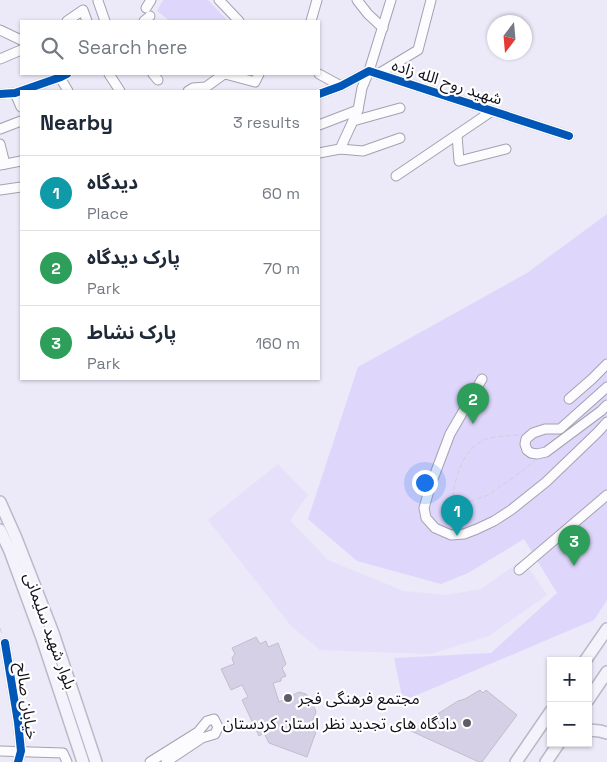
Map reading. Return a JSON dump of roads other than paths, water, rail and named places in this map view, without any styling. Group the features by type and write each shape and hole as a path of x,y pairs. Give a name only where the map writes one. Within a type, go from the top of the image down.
{"main road":[{"name":"بلوار شهید سلیمانی","path":"0,502 53,633 96,762"},
{"name":"بلوار شهید سلیمانی","path":"0,530 10,551 42,638 83,762"},
{"path":"588,657 607,629"},
{"path":"592,694 607,672"},
{"path":"66,712 74,715 78,708"},
{"path":"516,762 547,717"},
{"path":"72,730 77,724 84,726"},
{"path":"592,730 607,732"},
{"path":"546,762 557,747"}],"street":[{"path":"219,0 238,20"},
{"path":"311,20 317,0"},
{"path":"356,0 382,28"},
{"path":"374,72 382,28 391,0"},
{"path":"340,149 358,110 362,88 374,72 418,50 431,0"},
{"path":"98,1 105,20"},
{"path":"68,20 83,10 86,20"},
{"path":"0,30 20,40"},
{"path":"0,60 20,50"},
{"name":"شهید روح الله زاده","path":"320,94 374,72 569,136"},
{"path":"24,90 62,75 68,90"},
{"path":"110,75 119,90"},
{"path":"190,90 206,87 223,75"},
{"path":"228,75 255,82 258,75"},
{"path":"320,75 341,86"},
{"path":"0,94 20,91"},
{"path":"16,93 20,104"},
{"path":"353,121 400,108"},
{"path":"320,125 358,110"},
{"path":"396,176 492,111"},
{"path":"0,129 20,121"},
{"path":"457,135 459,161 506,149"},
{"path":"320,153 340,149 363,151 400,138"},
{"path":"0,144 2,164 20,161"},
{"path":"0,190 20,187"},
{"path":"569,399 607,364"},
{"path":"482,379 450,434 424,508 426,518 435,528 451,535 464,534 477,529 511,510 546,482 607,422"},
{"path":"607,387 560,429 533,433 526,439 527,450 537,454 546,452 607,405"},
{"path":"519,570 607,495"},
{"name":"خیابان صالح","path":"5,643 18,722 21,751 18,762"},
{"path":"150,762 198,732 207,721 214,719 218,727 215,734 202,738 166,762"},
{"path":"0,751 64,752 66,762"}],"place":[{"name":"پارک دیدگاه","path":"473,424"},
{"name":"دیدگاه","path":"457,536"},
{"name":"پارک نشاط","path":"574,566"},
{"name":"مجتمع فرهنگی فجر","path":"288,698"},
{"name":"دادگاه های تجدید نظر استان کردستان","path":"467,723"}]}
